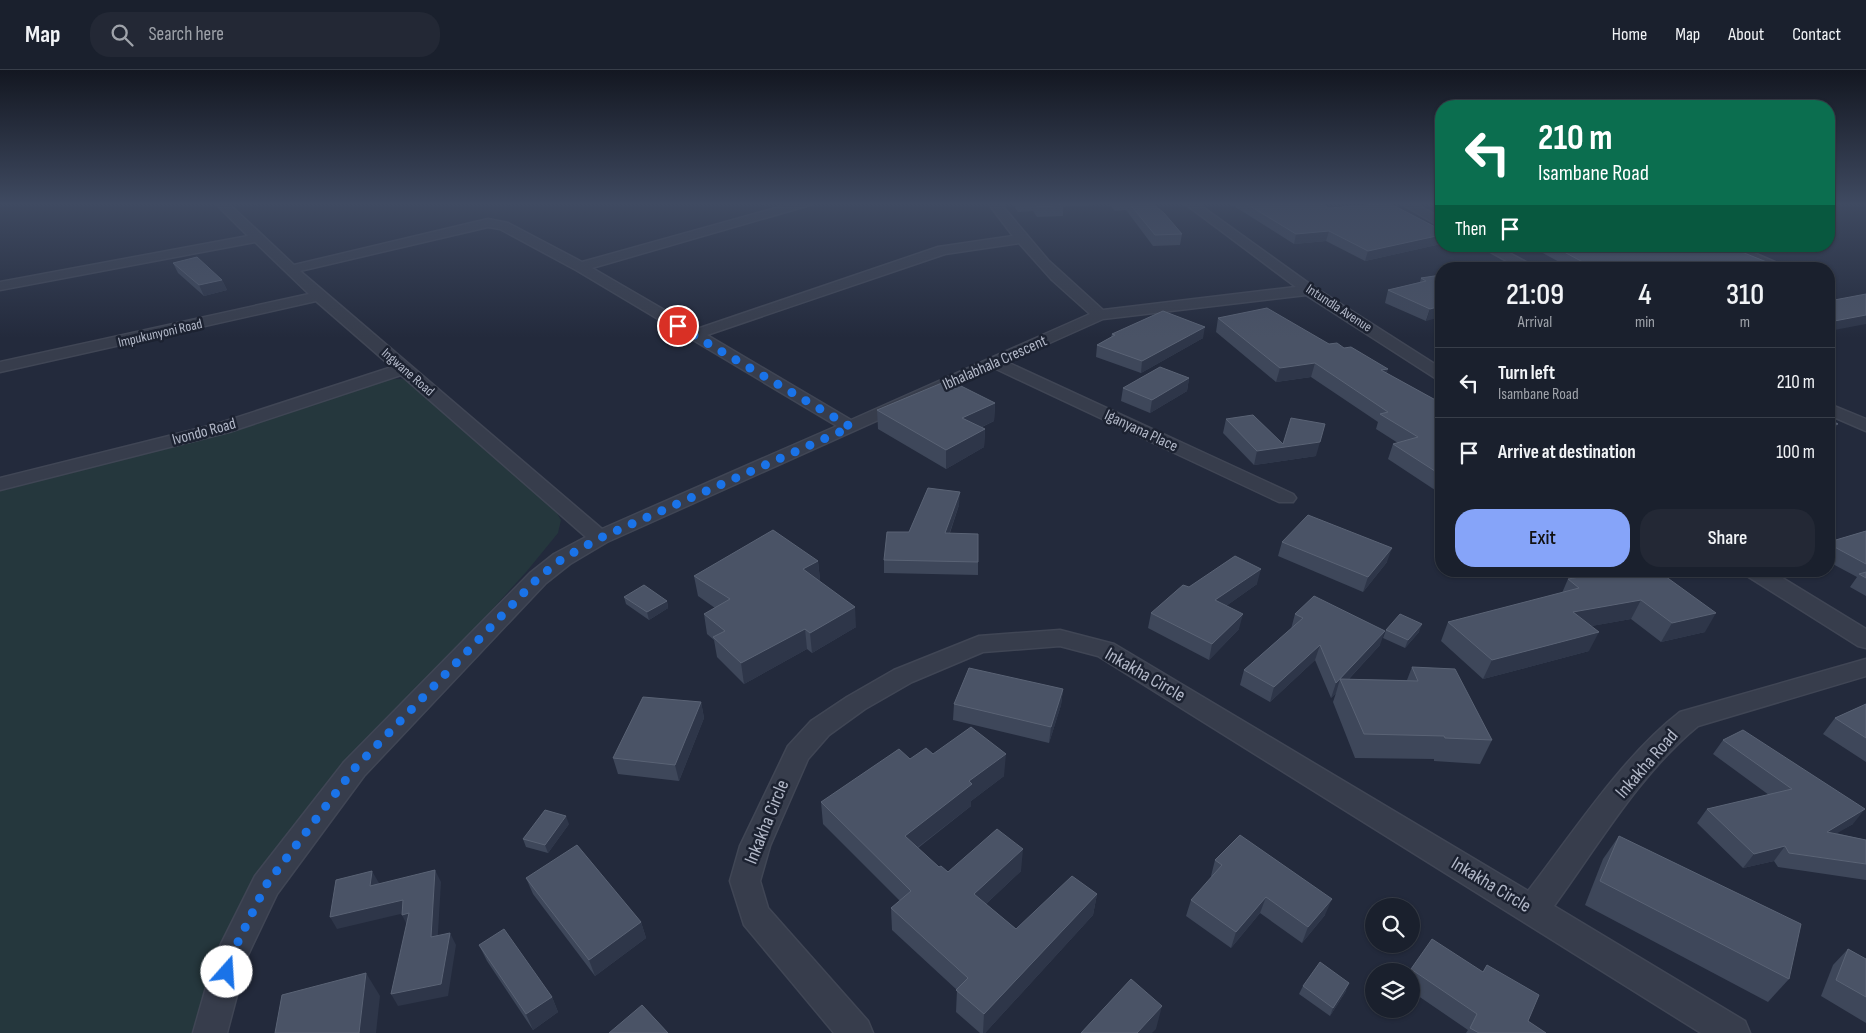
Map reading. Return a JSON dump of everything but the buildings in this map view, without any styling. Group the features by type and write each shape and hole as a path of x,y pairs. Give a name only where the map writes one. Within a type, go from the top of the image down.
{"street":[{"path":"0,286 202,248"},
{"name":"Ingwane Road","path":"266,248 318,296 600,538"},
{"path":"292,270 382,248"},
{"path":"544,248 851,427"},
{"path":"581,268 650,248"},
{"path":"694,335 943,250 957,248"},
{"path":"1028,248 1072,294 1100,315"},
{"name":"Intundla Avenue","path":"1251,248 1309,290 1435,371"},
{"path":"1498,252 1518,262"},
{"path":"1741,252 1766,262"},
{"name":"Ibhalabhala Crescent","path":"210,1033 231,956 266,885 354,769 538,578 562,559 600,538 1100,315 1309,290"},
{"name":"Impukunyoni Road","path":"0,366 137,338 318,296"},
{"name":"Iganyana Place","path":"996,363 1286,498"},
{"name":"Ivondo Road","path":"0,484 223,428 404,369"},
{"path":"1835,412 1866,426"},
{"path":"1765,577 1866,640"},
{"name":"Inkakha Circle","path":"856,1033 754,915 745,881 755,846 796,753 820,728 856,703 903,676 979,644 1060,638 1106,650 1733,1033"},
{"name":"Inkakha Road","path":"1532,911 1640,767 1674,731 1689,719 1866,667"}],"shaded area":[{"path":"401,379 408,381 554,508 561,520 558,533 527,571 350,766 302,826 200,1033 0,1033 0,488 375,380"}],"route":[{"path":"227,972 231,956 266,885 354,769 538,578 562,559 600,538 851,427 678,326"}]}
